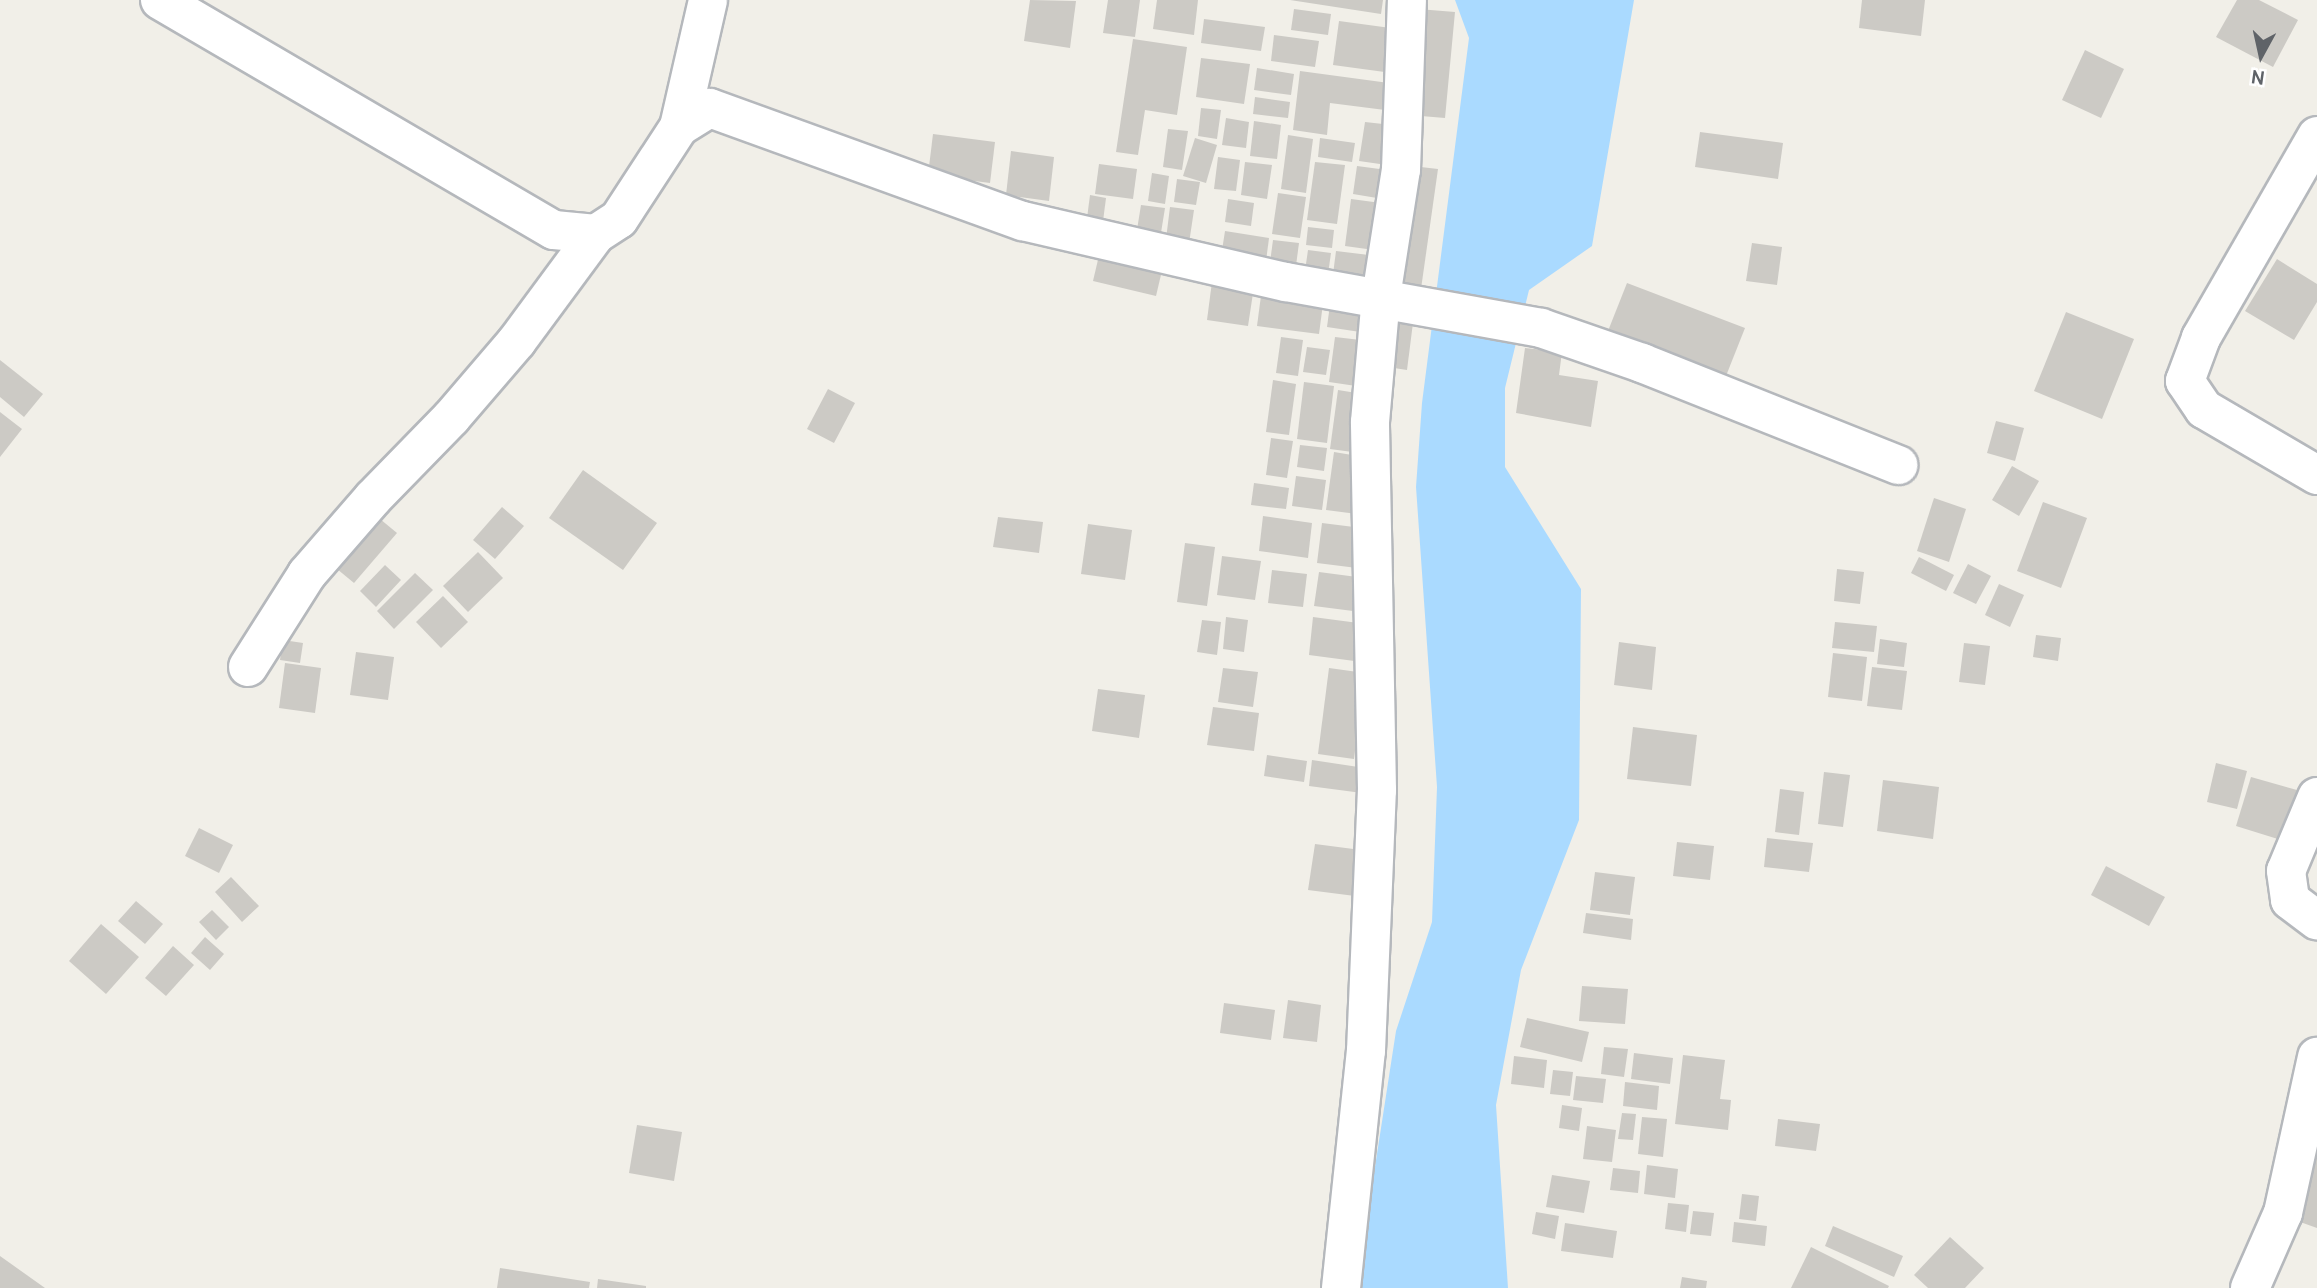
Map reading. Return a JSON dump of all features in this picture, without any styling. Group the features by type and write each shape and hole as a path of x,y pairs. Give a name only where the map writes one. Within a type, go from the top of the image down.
{"street":[{"path":"160,0 554,230 596,234"},
{"path":"248,667 307,574 373,498 451,418 517,341 596,234 619,219 679,128 708,0"},
{"path":"1342,1288 1366,1051 1377,790 1370,422 1399,301 1407,0"},
{"path":"679,128 710,108 1023,221 1234,271 1541,328 1642,363 1898,465"},
{"path":"2317,135 2201,338 2185,382 2204,409 2317,475"},
{"path":"2317,797 2286,871 2290,900 2317,920"},
{"path":"2250,1288 2283,1213 2317,1057"}],"water":[{"path":"1455,0 1634,0 1592,246 1529,290 1505,388 1505,467 1581,589 1579,820 1521,970 1496,1105 1508,1288 1359,1288 1396,1031 1432,922 1437,787 1416,487 1422,403 1469,38"}],"building":[{"path":"1030,0 1076,1 1070,48 1024,41"},
{"path":"1108,0 1140,0 1135,37 1103,33"},
{"path":"1157,0 1198,0 1194,35 1153,29"},
{"path":"1290,0 1383,0 1381,14"},
{"path":"1862,0 1925,0 1921,36 1859,28"},
{"path":"2237,0 2259,0 2298,20 2273,67 2216,37"},
{"path":"1294,9 1331,14 1328,35 1291,30"},
{"path":"1418,9 1455,12 1445,118 1409,115"},
{"path":"1204,19 1265,27 1261,51 1201,43"},
{"path":"1339,21 1398,29 1392,73 1333,65"},
{"path":"1274,35 1319,41 1315,67 1271,61"},
{"path":"1133,39 1187,47 1177,115 1145,110 1138,155 1116,152"},
{"path":"2085,50 2124,69 2101,118 2062,100"},
{"path":"1201,58 1250,64 1244,104 1196,97"},
{"path":"1257,68 1294,74 1291,95 1254,90"},
{"path":"1300,71 1389,83 1385,110 1330,103 1327,135 1293,130"},
{"path":"1255,97 1290,102 1288,118 1253,114"},
{"path":"1201,108 1221,110 1217,139 1198,136"},
{"path":"1226,118 1249,122 1246,148 1222,145"},
{"path":"1254,121 1281,125 1277,159 1250,156"},
{"path":"1365,122 1392,125 1387,165 1359,161"},
{"path":"1168,129 1188,131 1182,170 1163,167"},
{"path":"1700,132 1783,143 1778,179 1695,167"},
{"path":"933,134 995,142 990,183 928,175"},
{"path":"1288,135 1313,139 1306,193 1281,189"},
{"path":"1195,138 1217,145 1206,183 1183,176"},
{"path":"1320,138 1355,143 1352,162 1318,157"},
{"path":"1011,151 1054,157 1049,201 1006,195"},
{"path":"1218,157 1240,160 1236,191 1214,189"},
{"path":"1245,162 1272,165 1267,199 1241,195"},
{"path":"1315,162 1345,165 1337,224 1307,220"},
{"path":"1099,164 1137,169 1133,199 1095,194"},
{"path":"1357,166 1387,170 1383,199 1353,194"},
{"path":"1412,166 1438,169 1421,289 1396,286"},
{"path":"1152,173 1169,176 1165,204 1148,201"},
{"path":"1177,179 1200,182 1196,205 1174,202"},
{"path":"1278,193 1306,197 1300,238 1272,234"},
{"path":"1090,195 1106,198 1102,229 1086,226"},
{"path":"1228,199 1254,203 1251,226 1225,222"},
{"path":"1351,199 1381,203 1374,250 1345,246"},
{"path":"1141,205 1165,208 1159,245 1135,242"},
{"path":"1170,207 1194,210 1188,250 1165,247"},
{"path":"1308,227 1334,230 1332,248 1306,245"},
{"path":"1225,231 1269,238 1265,269 1220,263"},
{"path":"1273,240 1299,243 1295,273 1269,270"},
{"path":"1752,243 1782,247 1777,285 1746,281"},
{"path":"1101,247 1164,262 1156,296 1093,281"},
{"path":"1308,250 1331,253 1327,281 1304,278"},
{"path":"1336,251 1369,255 1365,286 1332,282"},
{"path":"2277,259 2317,284 2317,302 2294,340 2245,311"},
{"path":"1213,274 1255,280 1248,326 1207,320"},
{"path":"1627,283 1745,328 1724,381 1606,336"},
{"path":"1262,288 1324,296 1319,334 1257,326"},
{"path":"1331,297 1371,302 1367,333 1327,327"},
{"path":"1387,312 1414,315 1407,370 1381,366"},
{"path":"2066,312 2134,339 2102,419 2034,391"},
{"path":"1281,337 1303,340 1298,376 1276,373"},
{"path":"1335,337 1369,341 1363,387 1329,382"},
{"path":"1307,347 1330,350 1326,375 1303,372"},
{"path":"1525,348 1562,352 1559,375 1598,381 1591,427 1516,413"},
{"path":"0,360 43,394 24,417 0,397"},
{"path":"1273,380 1296,384 1289,435 1266,432"},
{"path":"1304,382 1334,386 1327,443 1297,439"},
{"path":"828,389 855,403 834,443 807,429"},
{"path":"1338,390 1369,395 1360,453 1330,449"},
{"path":"0,412 22,429 0,457"},
{"path":"1996,421 2024,428 2015,461 1987,453"},
{"path":"1271,438 1293,441 1287,478 1266,475"},
{"path":"1300,445 1327,448 1324,471 1297,467"},
{"path":"1334,452 1364,457 1357,514 1326,510"},
{"path":"2012,466 2039,481 2019,516 1992,500"},
{"path":"583,470 657,523 623,570 549,518"},
{"path":"1296,476 1326,480 1322,510 1292,506"},
{"path":"1254,483 1289,488 1286,509 1251,505"},
{"path":"1934,498 1966,509 1949,562 1917,551"},
{"path":"2043,502 2087,518 2061,588 2017,571"},
{"path":"502,507 524,526 495,559 473,540"},
{"path":"374,514 397,533 354,583 331,564"},
{"path":"1263,516 1312,523 1308,558 1259,551"},
{"path":"998,517 1043,522 1039,553 993,547"},
{"path":"1322,523 1362,528 1357,568 1317,563"},
{"path":"1088,524 1132,530 1125,580 1081,574"},
{"path":"1185,543 1215,547 1207,606 1177,602"},
{"path":"478,552 503,578 468,612 443,586"},
{"path":"1222,556 1261,561 1255,600 1217,595"},
{"path":"1919,557 1954,575 1946,591 1911,573"},
{"path":"1968,564 1991,576 1976,604 1953,593"},
{"path":"385,565 401,580 376,607 360,591"},
{"path":"1837,569 1864,572 1860,604 1834,601"},
{"path":"1272,570 1307,574 1303,607 1268,603"},
{"path":"1319,572 1357,577 1353,611 1314,606"},
{"path":"415,573 433,590 394,629 377,611"},
{"path":"1999,584 2024,595 2010,627 1985,615"},
{"path":"443,596 468,622 441,648 416,622"},
{"path":"1226,617 1248,620 1244,652 1223,649"},
{"path":"1313,617 1366,624 1362,662 1309,655"},
{"path":"1202,620 1221,622 1217,655 1197,652"},
{"path":"1835,622 1877,626 1874,652 1832,648"},
{"path":"2036,635 2061,638 2058,661 2033,657"},
{"path":"1880,639 1907,643 1904,667 1877,664"},
{"path":"283,640 303,643 300,663 280,660"},
{"path":"1619,642 1656,647 1652,690 1614,685"},
{"path":"1964,643 1990,646 1985,685 1959,682"},
{"path":"356,652 394,657 388,700 350,695"},
{"path":"1833,653 1867,657 1862,701 1828,697"},
{"path":"285,663 321,668 315,713 279,708"},
{"path":"1872,667 1907,671 1902,710 1867,706"},
{"path":"1223,668 1258,672 1253,707 1218,702"},
{"path":"1329,668 1365,673 1354,759 1318,754"},
{"path":"1098,689 1145,695 1139,738 1092,731"},
{"path":"1213,707 1259,713 1254,751 1207,745"},
{"path":"1633,727 1697,735 1691,786 1627,779"},
{"path":"1267,755 1307,761 1304,782 1264,776"},
{"path":"1312,760 1365,768 1362,793 1309,786"},
{"path":"2216,763 2247,771 2237,809 2207,802"},
{"path":"1824,772 1850,775 1843,827 1818,824"},
{"path":"2251,777 2297,790 2281,840 2236,826"},
{"path":"1883,780 1939,787 1933,839 1877,831"},
{"path":"1780,789 1804,792 1799,835 1775,832"},
{"path":"199,828 233,845 219,873 185,856"},
{"path":"1767,838 1813,843 1809,872 1764,867"},
{"path":"1677,842 1714,846 1710,880 1673,876"},
{"path":"1315,844 1361,850 1355,896 1308,890"},
{"path":"2106,866 2165,897 2149,926 2091,895"},
{"path":"1595,872 1635,877 1630,915 1590,910"},
{"path":"231,877 259,906 242,922 215,892"},
{"path":"136,901 163,924 145,944 118,921"},
{"path":"212,910 229,927 216,940 199,922"},
{"path":"1586,913 1633,919 1631,940 1583,933"},
{"path":"101,924 139,957 106,994 69,961"},
{"path":"205,937 224,954 210,970 191,953"},
{"path":"173,946 194,965 166,996 145,978"},
{"path":"1582,986 1628,989 1625,1024 1579,1021"},
{"path":"1288,1000 1321,1005 1317,1042 1283,1038"},
{"path":"1224,1003 1275,1010 1271,1040 1220,1033"},
{"path":"1527,1018 1589,1032 1582,1062 1520,1047"},
{"path":"1604,1047 1628,1049 1624,1077 1601,1074"},
{"path":"1634,1053 1673,1058 1670,1084 1631,1079"},
{"path":"1683,1055 1725,1060 1720,1099 1731,1100 1728,1130 1675,1124"},
{"path":"1514,1056 1547,1060 1544,1088 1511,1084"},
{"path":"1553,1070 1573,1072 1570,1096 1550,1094"},
{"path":"1576,1076 1606,1079 1603,1103 1573,1100"},
{"path":"1625,1082 1659,1086 1657,1110 1623,1106"},
{"path":"1562,1105 1582,1108 1579,1131 1559,1128"},
{"path":"1622,1113 1636,1114 1633,1140 1618,1139"},
{"path":"1642,1117 1667,1119 1663,1157 1638,1154"},
{"path":"1778,1119 1820,1124 1816,1151 1775,1146"},
{"path":"637,1125 682,1132 674,1181 629,1173"},
{"path":"1587,1126 1616,1130 1612,1162 1583,1159"},
{"path":"2313,1152 2317,1154 2317,1228 2289,1218"},
{"path":"1647,1165 1678,1169 1675,1198 1644,1194"},
{"path":"1613,1168 1640,1171 1638,1193 1610,1190"},
{"path":"1552,1175 1590,1181 1584,1213 1546,1207"},
{"path":"1742,1194 1759,1196 1756,1221 1739,1219"},
{"path":"1668,1203 1689,1205 1686,1232 1665,1229"},
{"path":"1693,1211 1714,1213 1711,1236 1690,1234"},
{"path":"1536,1212 1559,1216 1555,1239 1532,1234"},
{"path":"1734,1222 1767,1226 1765,1246 1732,1242"},
{"path":"1565,1223 1617,1231 1613,1258 1561,1251"},
{"path":"1833,1226 1903,1256 1894,1277 1825,1246"},
{"path":"1950,1237 1984,1268 1965,1288 1928,1288 1914,1275"},
{"path":"1811,1247 1889,1286 1888,1288 1791,1288"},
{"path":"0,1256 45,1288 0,1288"},
{"path":"500,1268 590,1282 589,1288 497,1288"},
{"path":"1682,1277 1707,1281 1706,1288 1680,1288"},
{"path":"598,1279 646,1286 646,1288 597,1288"}]}
